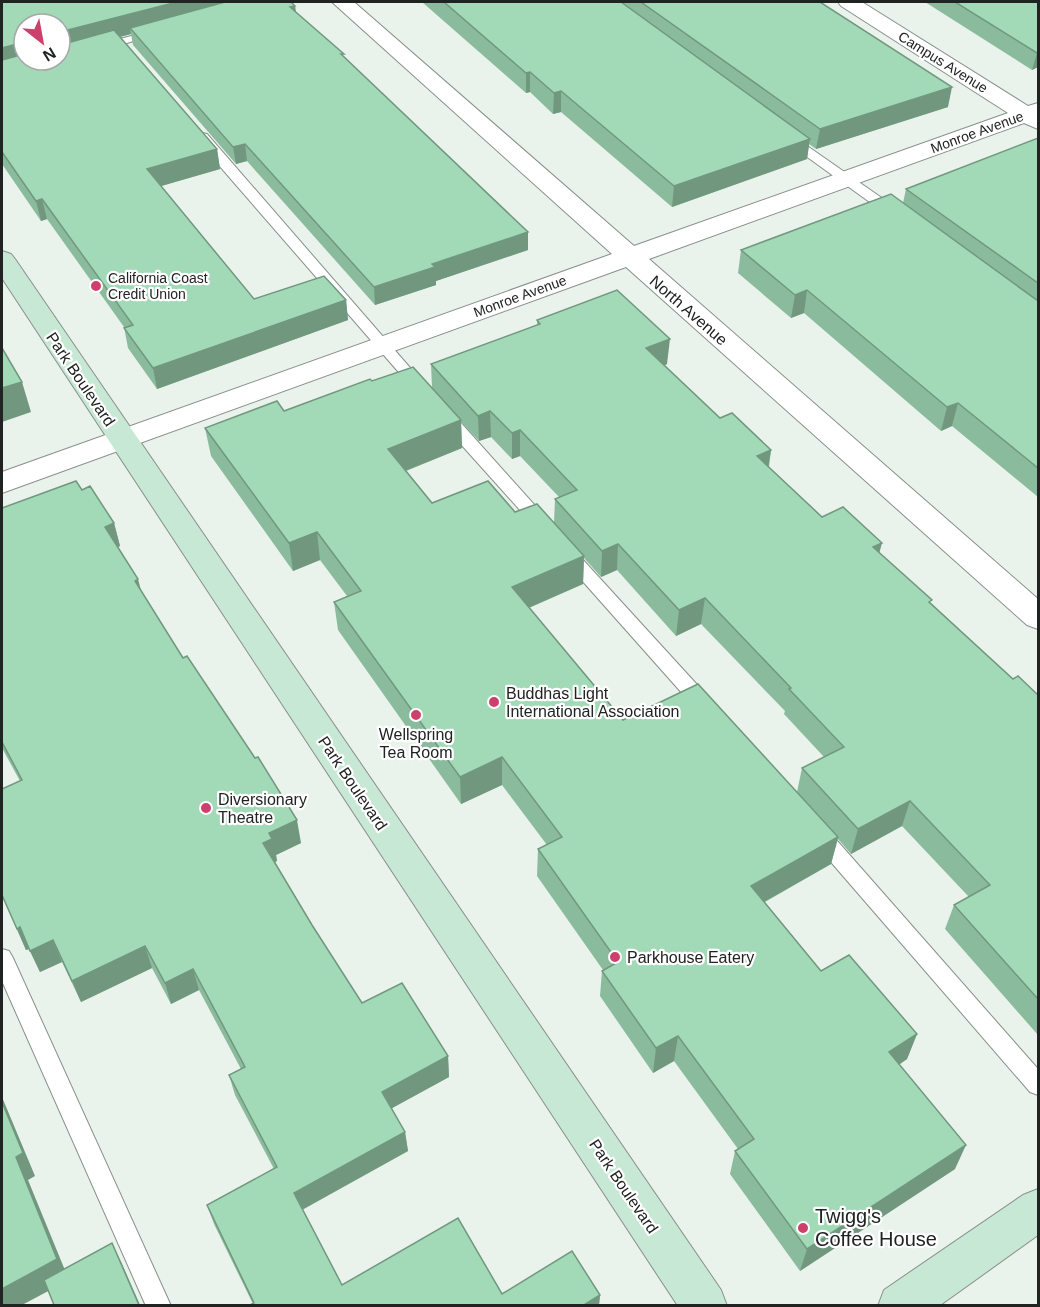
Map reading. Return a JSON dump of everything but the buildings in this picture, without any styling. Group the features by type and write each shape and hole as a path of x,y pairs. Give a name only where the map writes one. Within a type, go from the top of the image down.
{"main road":[{"name":"Park Boulevard","path":"2,259 705,1305"},
{"path":"900,1305 1038,1210"}],"street":[{"name":"North Avenue","path":"342,2 1038,617"},
{"name":"Campus Avenue","path":"848,2 1034,115"},
{"name":"Monroe Avenue","path":"2,483 628,257 1034,115"}],"lane":[{"path":"72,57 124,47 167,30"},
{"path":"195,129 382,346 715,717"},
{"path":"780,130 904,221"},
{"path":"810,824 1038,1085"},
{"path":"2,958 159,1305"}],"place":[{"name":"California Coast Credit Union","path":"96,286"},
{"name":"Buddhas Light International Association","path":"494,702"},
{"name":"Wellspring Tea Room","path":"416,715"},
{"name":"Diversionary Theatre","path":"206,808"},
{"name":"Parkhouse Eatery","path":"615,957"},
{"name":"Twigg's Coffee House","path":"803,1228"}]}
